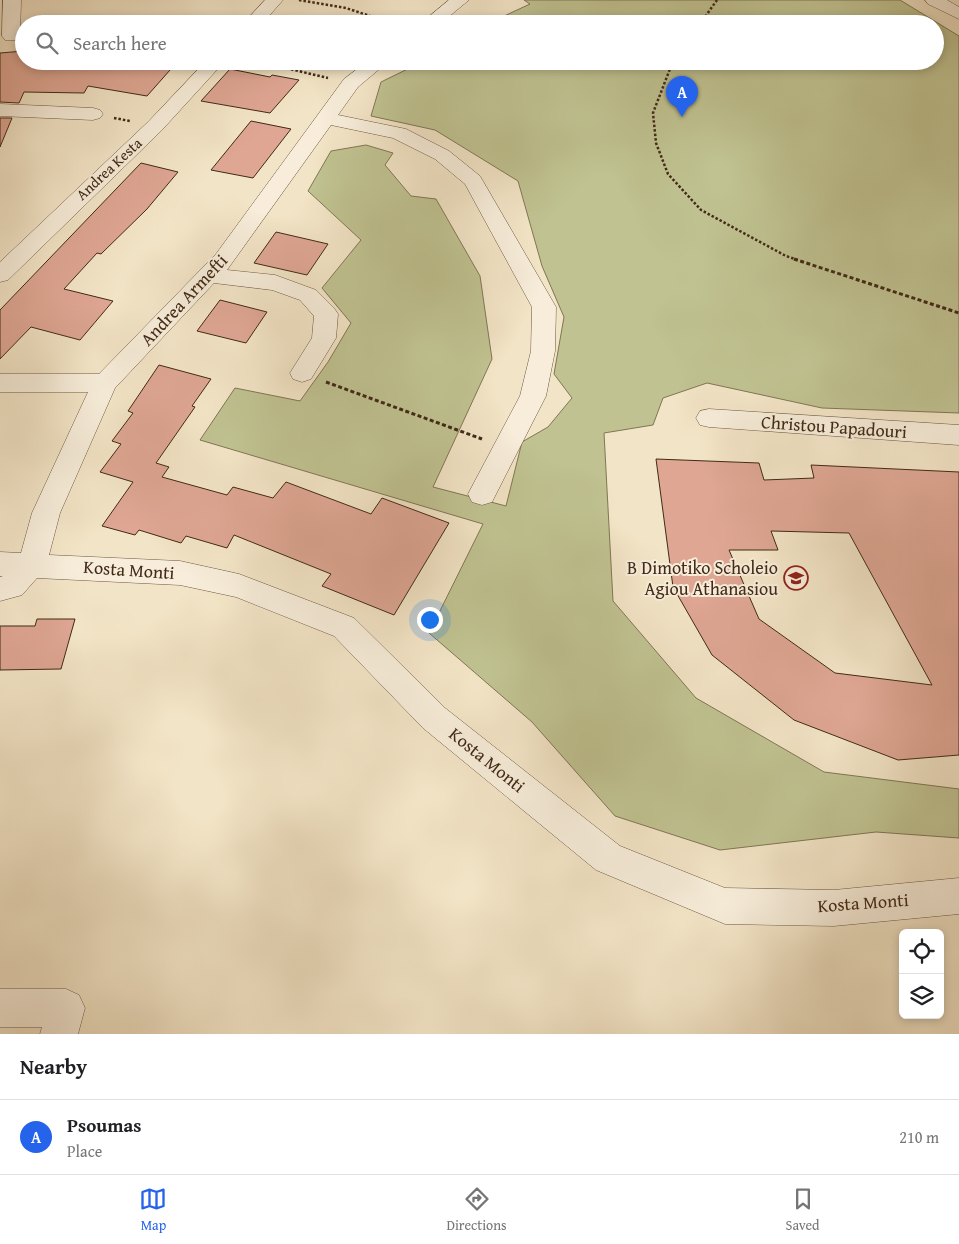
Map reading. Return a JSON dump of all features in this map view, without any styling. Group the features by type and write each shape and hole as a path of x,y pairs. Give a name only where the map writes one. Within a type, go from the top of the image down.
{"street":[{"path":"11,36 12,0"},
{"path":"260,15 274,0"},
{"path":"441,15 460,0"},
{"path":"934,0 959,14"},
{"name":"Andrea Kesta","path":"0,275 26,248 156,126 208,70"},
{"name":"Andrea Armefti","path":"32,564 46,513 105,383 210,275 351,83 368,70"},
{"path":"0,110 93,114"},
{"path":"326,118 400,133 442,155 474,180 544,307 543,350 533,396 482,494"},
{"path":"0,246 26,248"},
{"path":"210,275 275,282 308,295 326,314 324,338 302,373"},
{"path":"0,383 105,383"},
{"name":"Christou Papadouri","path":"709,418 959,435"},
{"name":"Kosta Monti","path":"0,564 32,564 180,573 238,586 344,627 434,718 608,858 725,906 834,908 959,896"},
{"path":"0,589 12,586 32,564"},
{"path":"0,1008 66,1008 59,1034"}],"path":[{"path":"299,0 346,8 367,15"},
{"path":"706,15 717,0"},
{"path":"295,70 351,83"},
{"path":"670,70 653,113 656,143 668,174 701,210 786,256 959,312"},
{"path":"93,114 156,126"},
{"path":"302,373 506,448"}],"green space":[{"path":"524,0 900,0 925,15 506,15 530,4"},
{"path":"944,27 959,36 959,413 822,408 707,383 663,398 653,425 604,433 613,601 696,698 824,772 959,789 959,838 876,832 720,850 615,816 532,722 429,633 483,524 200,440 235,388 300,401 328,362 351,323 322,288 361,240 308,191 331,151 366,145 393,153 385,165 411,196 436,199 480,276 492,359 433,487 506,506 522,442 548,427 572,398 554,374 564,317 542,266 518,181 435,130 371,116 381,82 406,70 944,70"}],"building":[{"path":"15,52 15,70 170,70 147,96 88,86 84,93 24,92 19,103 0,102 0,53"},
{"path":"229,70 299,80 270,113 201,101"},
{"path":"0,118 12,118 0,147"},
{"path":"251,121 291,129 253,178 211,170"},
{"path":"141,163 178,172 147,209 101,254 97,253 64,289 113,301 80,340 31,327 0,359 0,310"},
{"path":"276,232 328,244 307,275 254,263"},
{"path":"220,300 267,312 246,343 197,331"},
{"path":"159,365 211,379 192,406 195,407 156,463 169,467 162,477 227,495 233,487 273,498 286,482 371,514 382,498 449,523 394,615 322,586 331,574 234,535 227,548 186,536 181,543 139,530 135,535 102,526 133,482 100,472 121,444 112,441 133,413 128,411"},
{"path":"656,459 759,463 764,480 814,478 811,465 959,472 959,755 898,760 794,720 712,655 673,587","holes":["771,531 849,533 932,685 835,673 759,619 729,550 778,550"]},
{"path":"37,619 75,619 61,669 0,670 0,626 35,626"}],"place":[{"name":"Psoumas","path":"682,117"},
{"name":"B Dimotiko Scholeio Agiou Athanasiou","path":"796,578"}]}
